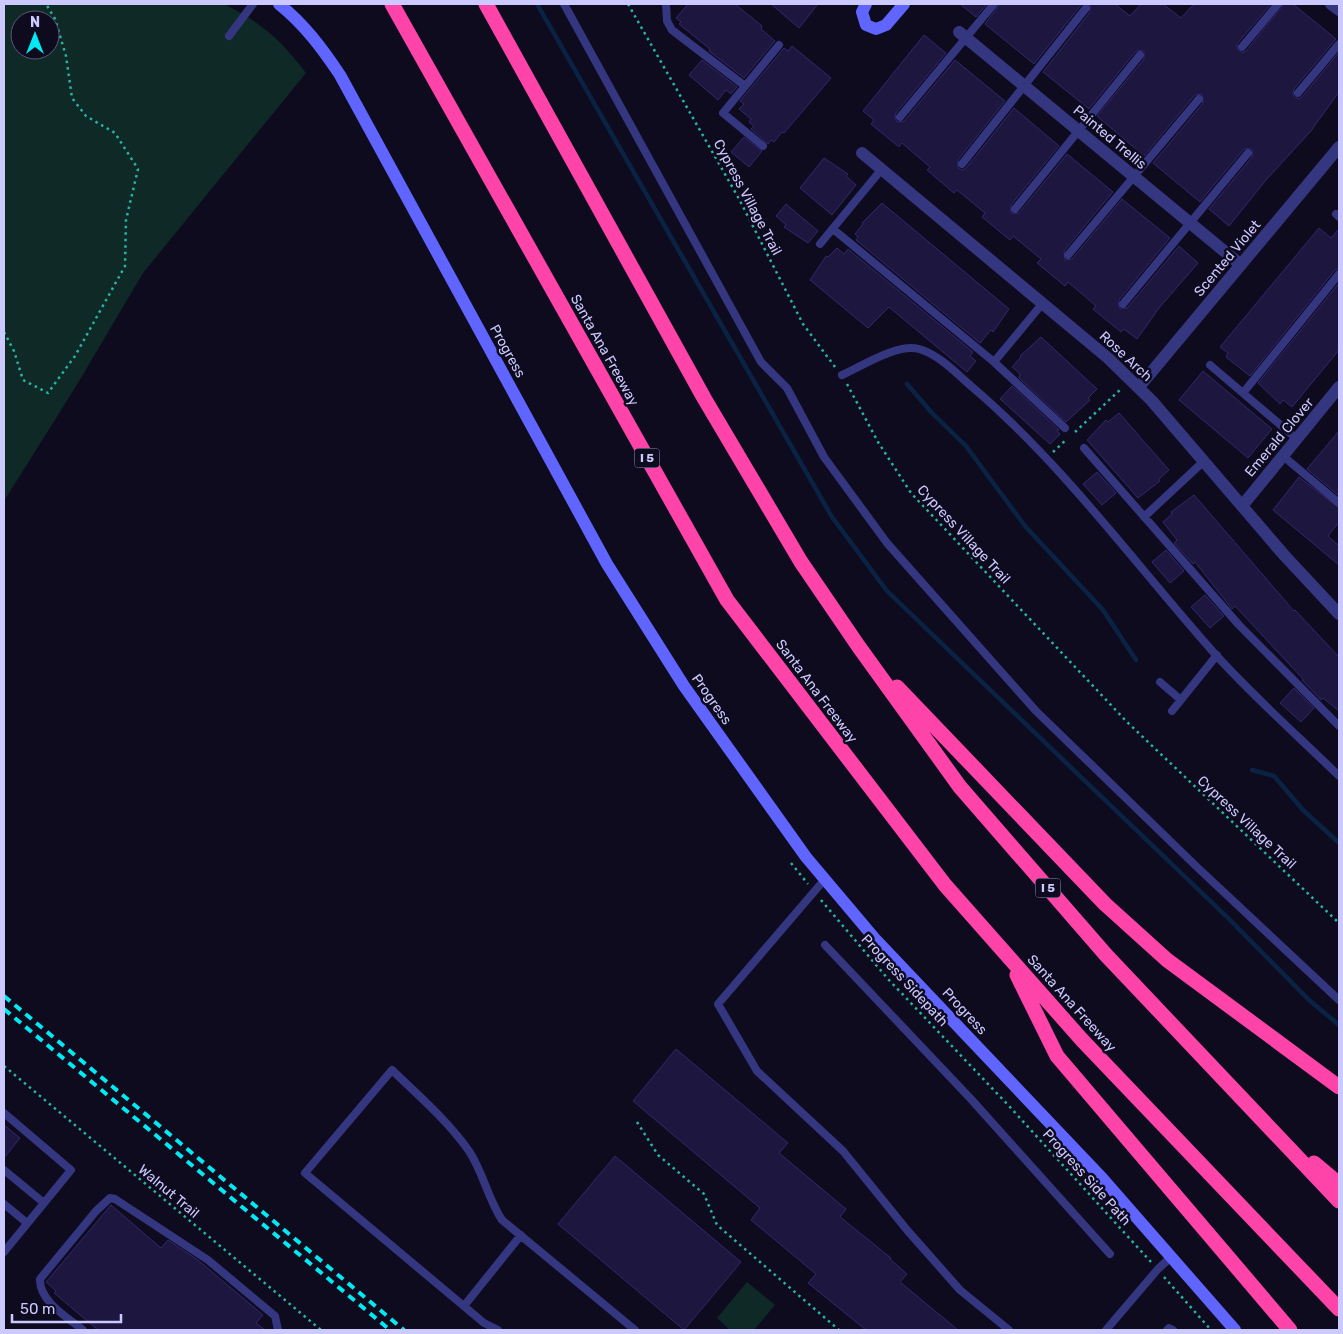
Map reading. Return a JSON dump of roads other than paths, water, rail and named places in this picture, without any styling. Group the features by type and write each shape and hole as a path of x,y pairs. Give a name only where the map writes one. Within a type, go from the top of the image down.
{"highway":[{"name":"Santa Ana Freeway","path":"392,4 727,600 945,885 1082,1040 1339,1309"},
{"name":"I 5","path":"486,4 709,406 801,562 859,647 960,787 1106,955 1339,1201"},
{"path":"859,647 1106,904 1166,960 1339,1087"},
{"path":"1007,956 1057,1056 1290,1330"},
{"path":"1256,1113 1339,1184"}],"street":[{"name":"Progress","path":"279,4 295,17 321,46 340,75 607,564 684,686 806,857 876,940 1102,1178 1170,1258 1235,1330"},
{"path":"866,4 862,12 866,25 876,29 886,25 904,4"},
{"path":"1331,4 1339,10"},
{"name":"Painted Trellis","path":"963,35 1241,265"},
{"name":"Scented Violet","path":"1134,384 1241,265 1339,147"},
{"name":"Rose Arch","path":"862,153 1108,358 1134,384 1339,614"},
{"name":"Emerald Clover","path":"1242,506 1339,388"}],"lane":[{"path":"229,36 253,4"},
{"path":"564,4 760,362 787,388 824,457 887,543 1036,711 1198,868 1339,1000"},
{"path":"666,4 668,22 672,30 745,86"},
{"path":"900,116 963,35 994,4"},
{"path":"1242,47 1278,4"},
{"path":"962,164 1086,8"},
{"path":"1298,93 1339,44"},
{"path":"763,146 723,113 779,45"},
{"path":"1015,210 1140,55"},
{"path":"1068,255 1199,99"},
{"path":"1123,304 1248,153"},
{"path":"820,244 881,170"},
{"path":"832,229 994,362 1065,428"},
{"path":"1243,393 1339,274"},
{"path":"994,362 1042,304"},
{"path":"842,375 899,350 916,348 929,352 1006,416 1046,458 1217,655 1339,776"},
{"path":"1210,365 1297,439"},
{"path":"1084,448 1239,625 1339,726"},
{"path":"1283,456 1339,503"},
{"path":"1144,517 1204,462"},
{"path":"1172,711 1217,655"},
{"path":"1160,682 1181,700"},
{"path":"825,879 718,1004 757,1071 844,1151 907,1230 960,1290 1009,1330"},
{"path":"825,945 970,1098 1110,1254"},
{"path":"498,1330 464,1306 305,1173 392,1070 427,1104 469,1151 488,1189 495,1210 502,1220 635,1330"},
{"path":"4,1113 71,1170 4,1252"},
{"path":"4,1170 44,1203"},
{"path":"83,1330 45,1297 40,1287 40,1279 96,1210 110,1198 115,1199 170,1233 208,1260 275,1316 278,1330"},
{"path":"4,1204 28,1223"},
{"path":"464,1306 521,1235"},
{"path":"1106,1330 1158,1269 1170,1258"},
{"path":"1167,1330 1169,1328 1173,1330"}],"waterway":[{"path":"537,4 832,517 887,591 1228,918 1309,1000 1339,1025"},
{"path":"907,384 932,413 966,446 1025,526 1103,610 1136,660"},
{"path":"1252,770 1274,776 1303,810 1339,843"}],"railway":[{"path":"4,996 404,1330"},
{"path":"4,1009 390,1330"}]}
